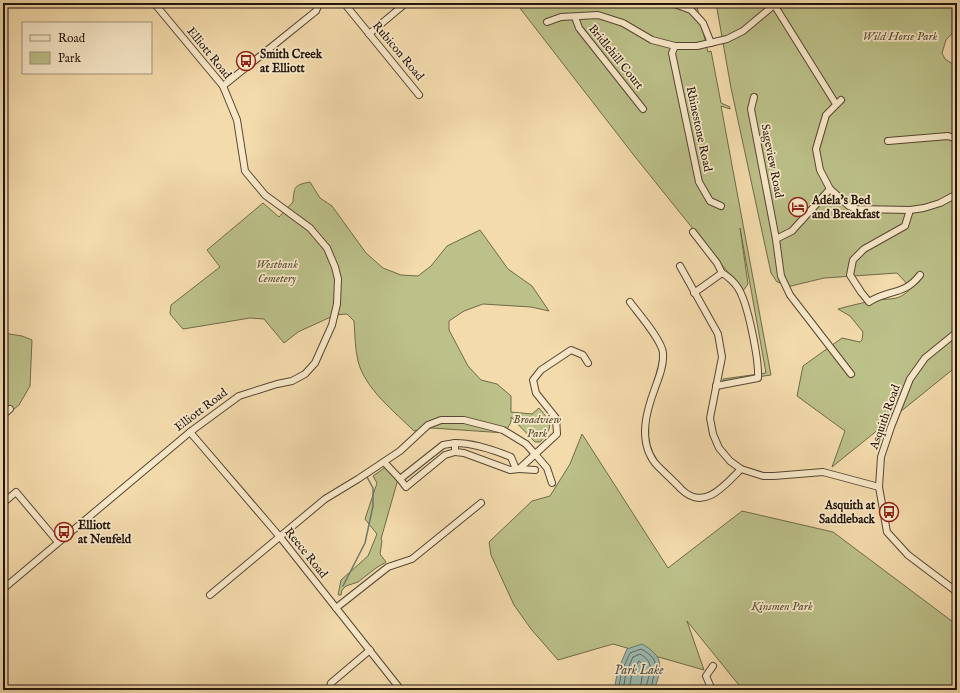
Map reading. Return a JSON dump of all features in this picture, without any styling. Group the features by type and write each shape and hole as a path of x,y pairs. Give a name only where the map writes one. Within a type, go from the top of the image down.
{"street":[{"name":"Elliott Road","path":"4,586 190,432 238,396 292,381 299,378 312,368 332,325 337,304 338,279 327,248 310,228 265,195 246,171 237,120 223,86 154,3"},
{"path":"223,86 316,11 319,3"},
{"name":"Rubicon Road","path":"344,3 419,94"},
{"path":"369,34 406,3"},
{"path":"672,3 691,10 703,23 711,43"},
{"path":"547,22 561,18 598,15 623,23 652,40 675,46 697,46 727,39 743,31 774,4 836,104"},
{"name":"Bridlehill Court","path":"575,17 578,28 643,109"},
{"name":"Rhinestone Road","path":"675,46 672,53 699,182 710,201 721,206"},
{"name":"Sageview Road","path":"754,97 751,109 776,239 781,276 790,295 851,374"},
{"path":"841,100 826,115 816,149 820,170 830,189 849,206 856,209 910,210 940,204 957,194"},
{"path":"888,142 948,136 957,139"},
{"path":"776,239 792,230 830,189"},
{"path":"910,210 905,226 864,249 853,260 850,275 860,292 870,302 878,296 904,290 920,275"},
{"path":"694,232 717,263 722,273 738,288 745,304 754,340 758,378 716,386"},
{"path":"680,266 718,334 722,357 710,418 713,434 719,448 730,461 741,469 763,476 823,472 879,487"},
{"path":"694,293 722,273"},
{"path":"630,302 660,343 663,352 662,369 651,400 644,428 646,446 655,463 685,493 698,498 711,496 716,493 741,469"},
{"name":"Asquith Road","path":"957,332 925,358 910,379 881,457 879,487 887,532 908,555 957,592"},
{"path":"518,469 557,434 556,418 536,393 533,380 542,370 571,350 583,355 588,363"},
{"path":"3,415 10,409"},
{"path":"210,595 325,499 400,451 428,425 441,420 464,420 503,430 526,444 536,454 547,468 552,483"},
{"name":"Reece Road","path":"190,432 280,537 401,690"},
{"path":"400,479 443,445 456,443 464,443 502,453 511,457 518,469"},
{"path":"455,452 456,443"},
{"path":"384,462 406,487 445,455 455,452 464,453 510,470 535,470"},
{"path":"3,503 16,492 58,542"},
{"path":"336,608 388,567 412,559 481,503"},
{"path":"329,690 331,683 370,650"},
{"path":"712,690 706,676 713,666"}],"green space":[{"path":"516,3 700,3 697,7 708,52 711,51 721,103 730,107 730,109 721,106 771,375 723,382 723,379 766,373 740,228 748,284 743,291 636,158"},
{"name":"Wild Horse Park","path":"716,3 957,3 957,28 946,40 942,53 945,59 957,67 957,366 832,467 845,431 797,396 803,366 842,338 860,342 862,340 863,332 850,316 838,309 878,300 897,298 902,296 911,288 897,273 824,278 791,286 777,282 771,273 731,88"},
{"path":"310,182 320,198 332,206 366,253 383,268 401,275 418,276 431,266 447,246 480,230 508,269 532,286 549,311 531,307 483,304 464,311 449,321 449,330 468,366 481,380 497,384 511,396 511,412 532,414 539,408 549,421 550,425 548,432 540,442 535,442 511,417 511,422 505,433 432,428 414,431 390,408 367,381 358,361 354,321 347,314 335,315 298,332 284,343 264,319 250,318 183,329 170,314 171,305 220,267 207,250 263,203 279,217 293,202 296,187 298,185"},
{"path":"3,333 22,336 32,340 30,386 19,405 3,418"},
{"name":"Kinsmen Park","path":"582,434 668,568 742,511 833,532 957,625 957,686 938,690 743,690 687,621 704,670 613,644 558,660 531,629 514,605 491,555 489,542 532,501 550,496 570,464"},
{"path":"390,464 398,479 381,539 380,554 386,562 358,582 346,586 342,590 341,595 338,595 341,580 368,556 377,534 365,519 377,483 373,476"}],"water":[{"name":"Park Lake","path":"642,644 658,657 660,666 654,690 614,690 618,670 627,649"}],"waterway":[{"path":"343,586 365,543 373,506 373,488 367,477"}],"place":[{"name":"Smith Creek at Elliott","path":"246,61"},
{"name":"Adela's Bed and Breakfast","path":"798,207"},
{"name":"Asquith at Saddleback","path":"889,512"},
{"name":"Elliott at Neufeld","path":"64,532"}],"park label":[{"name":"Westbank Cemetery","path":"277,271"},
{"name":"Broadview Park","path":"537,426"}]}
